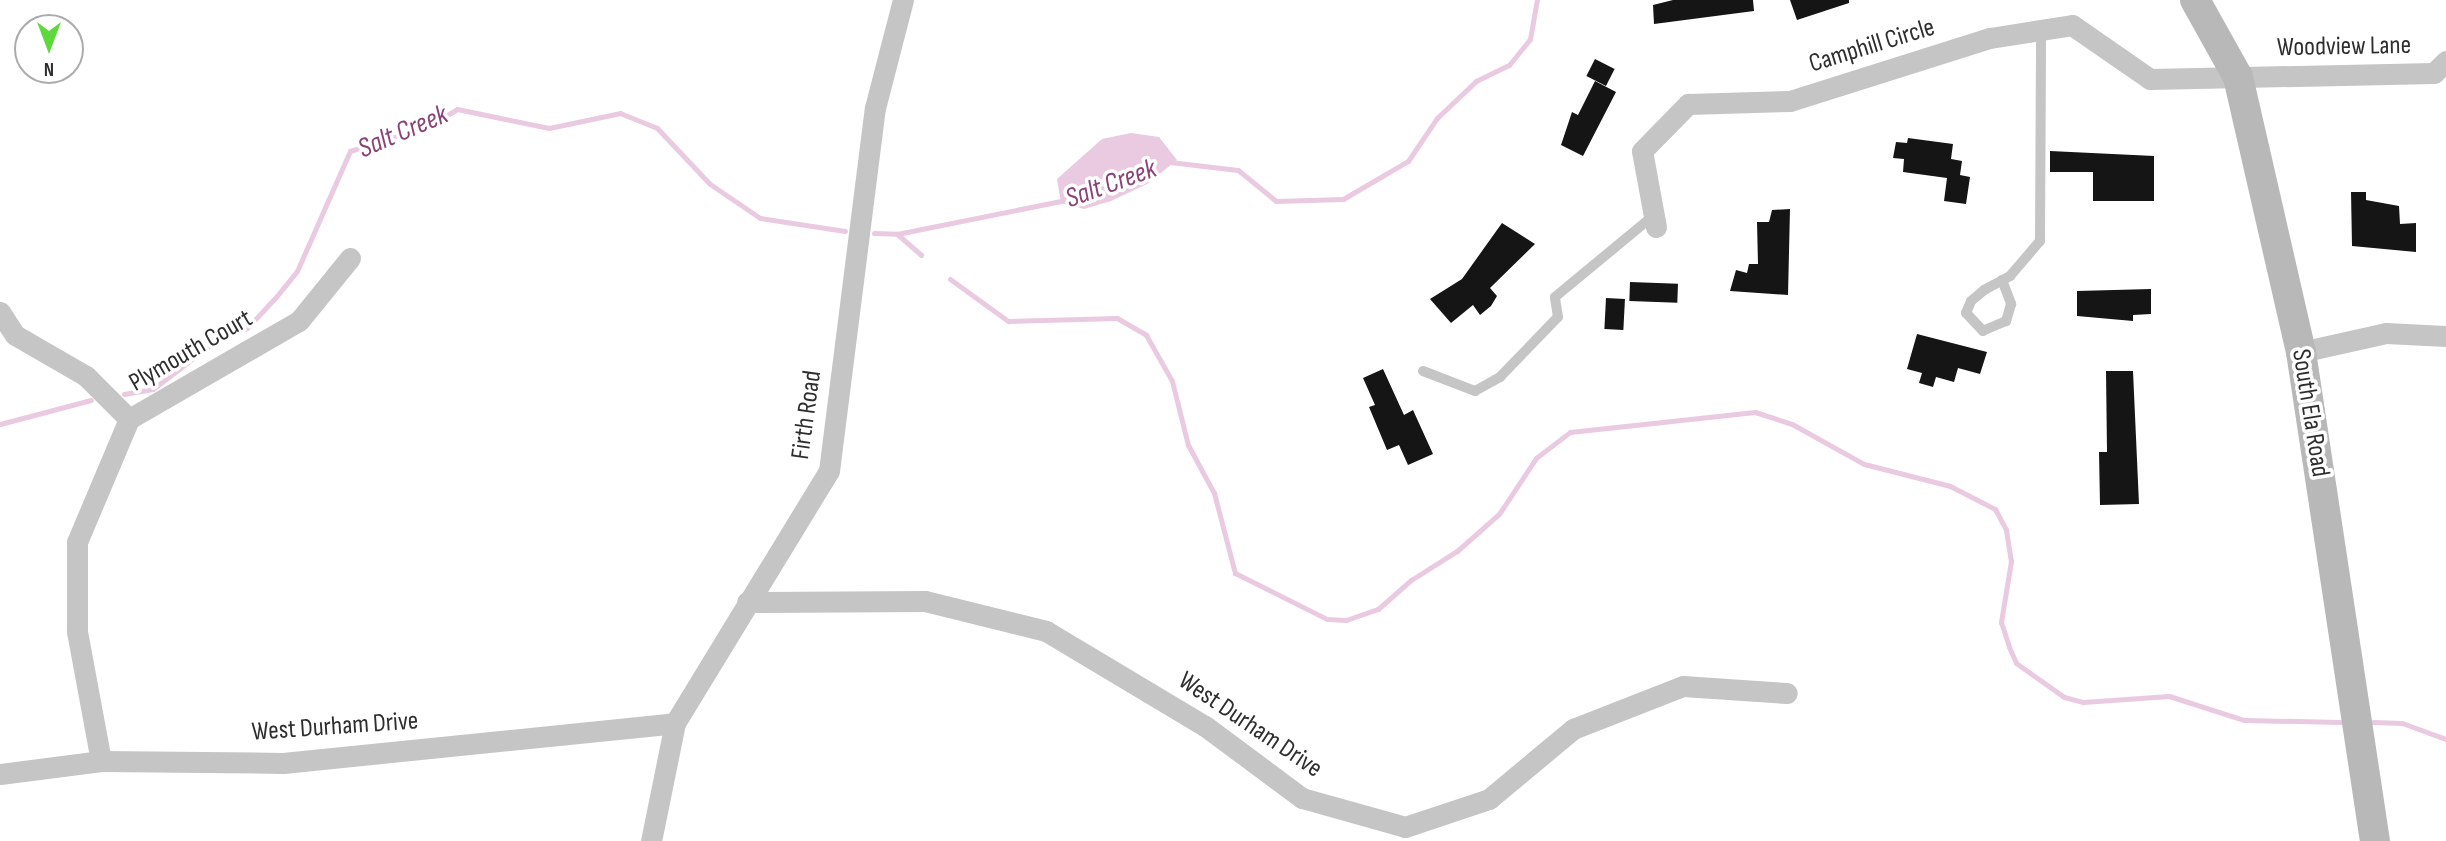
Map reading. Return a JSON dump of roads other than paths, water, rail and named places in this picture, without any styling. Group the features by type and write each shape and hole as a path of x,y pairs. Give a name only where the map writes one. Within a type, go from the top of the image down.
{"main road":[{"name":"South Ela Road","path":"2194,0 2238,77 2301,352 2375,841"}],"street":[{"name":"Firth Road","path":"651,841 675,723 829,471 875,108 903,0"},
{"name":"Camphill Circle","path":"1655,221 1642,151 1688,104 1790,101 1990,38 2072,25 2150,79 2238,77"},
{"name":"Woodview Lane","path":"2238,77 2434,73 2446,61"},
{"name":"Plymouth Court","path":"101,761 77,631 78,542 129,419 299,321 350,258"},
{"path":"0,312 15,334 86,376 129,419"},
{"path":"2301,352 2386,333 2446,336"},
{"name":"West Durham Drive","path":"747,603 925,601 1046,631 1205,726 1302,798 1405,827 1489,799 1573,729 1683,686 1787,693"},
{"name":"West Durham Drive","path":"0,774 101,761 283,762 675,723"}],"lane":[{"path":"2002,280 2011,304 2006,321 1983,331 1966,313 1970,301 2002,280 2040,241 2041,30"},
{"path":"1423,371 1475,391 1500,377 1558,317 1555,297 1655,221"}],"water":[{"path":"1131,133 1159,137 1177,160 1147,184 1111,201 1084,209 1061,203 1057,179 1102,139"}],"waterway":[{"name":"Salt Creek","path":"1170,162 1238,170 1276,201 1343,199 1408,161 1437,118 1476,81 1509,65 1530,39 1537,0"},
{"name":"Salt Creek","path":"124,394 153,389 218,339 247,328 276,297 297,271 350,151 429,126 457,109 549,128 620,113 657,128 710,184 760,218 845,231"},
{"name":"Salt Creek","path":"874,233 897,234 1066,200"},
{"path":"897,234 921,255"},
{"path":"950,279 1008,321 1117,318 1146,335 1172,381 1188,445 1214,493 1235,573 1327,619 1346,620 1378,609 1411,580 1457,551 1499,514 1536,458 1570,432 1755,412 1792,424 1864,464 1950,486 1995,509 2006,530 2011,561 2001,622 2009,647 2016,663 2064,697 2083,702 2169,696 2244,720 2341,722"},
{"name":"Salt Creek","path":"0,424 91,400"},
{"path":"2373,722 2402,723 2446,739"}]}
